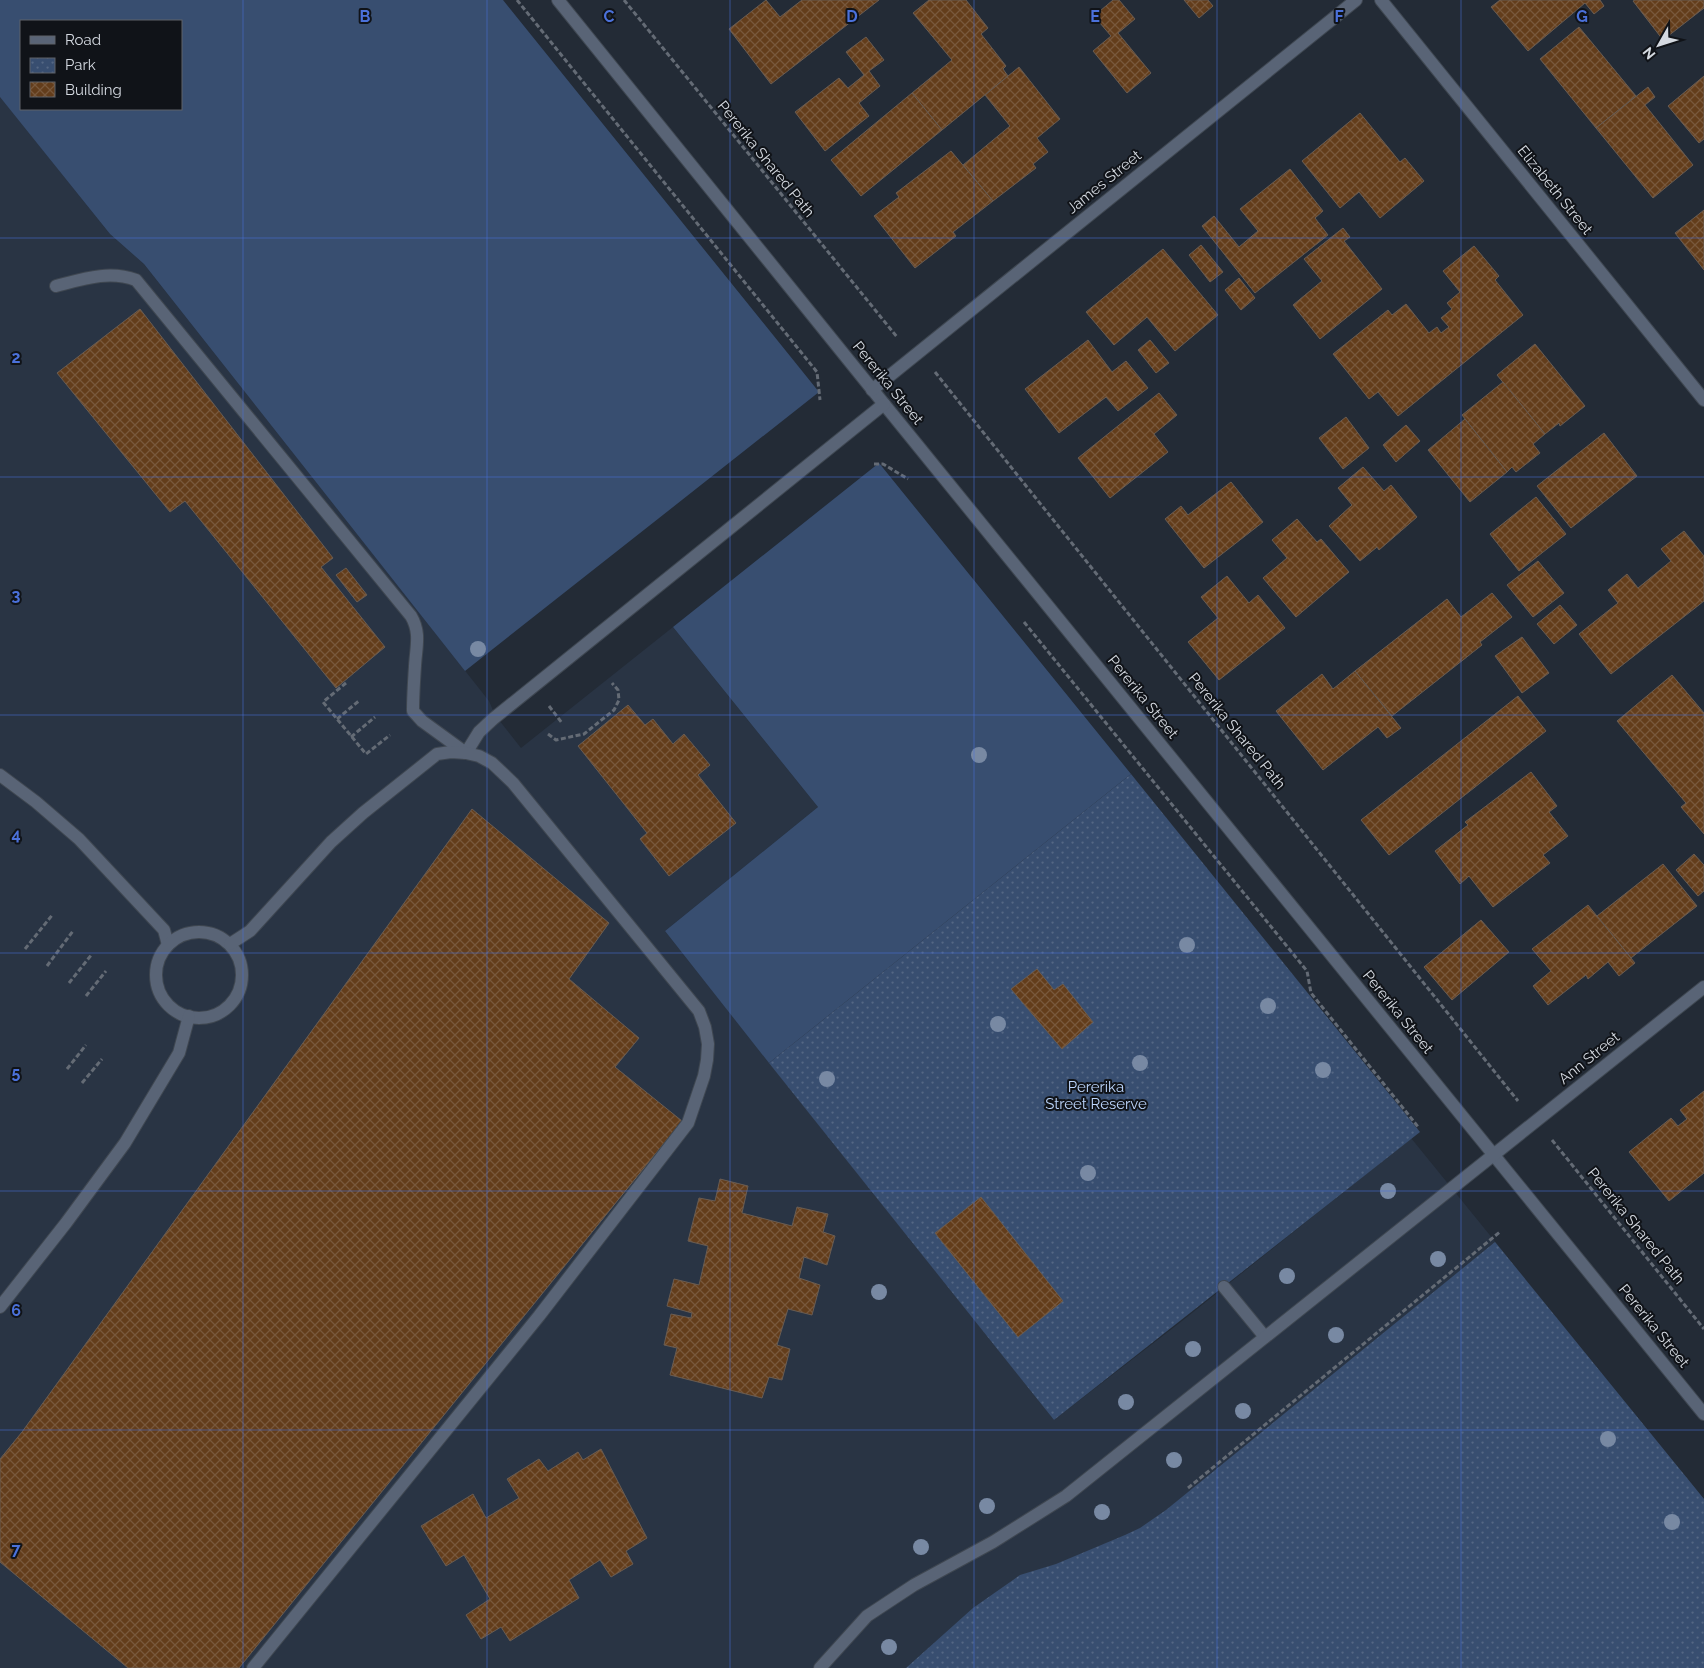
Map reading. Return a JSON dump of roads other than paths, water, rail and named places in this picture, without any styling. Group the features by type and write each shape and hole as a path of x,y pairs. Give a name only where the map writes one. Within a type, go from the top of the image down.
{"street":[{"name":"Pererika Street","path":"558,0 872,390 1704,1414"},
{"name":"James Street","path":"872,390 1356,0"},
{"name":"Elizabeth Street","path":"1381,0 1704,400"},
{"path":"56,286 98,275 124,276 136,280 416,625 418,640 415,665 414,724"},
{"path":"466,753 479,732 493,719 884,404"},
{"path":"413,711 422,721 466,753"},
{"path":"230,944 250,932 330,842 363,813 437,754 451,752 466,753 479,756 492,763 509,778 699,1011 705,1027 708,1044 704,1076 688,1123 539,1316 253,1668"},
{"path":"0,775 80,839 164,930 168,944"},
{"path":"192,932 206,932 219,936 230,944 238,955 242,969 242,983 237,996 228,1007 216,1014 203,1018 189,1016 175,1010 164,1000 158,986 156,971 160,957 168,944 179,936 192,932"},
{"name":"Ann Street","path":"820,1668 867,1616 914,1585 993,1542 1066,1496 1704,987"},
{"path":"0,1307 66,1223 125,1143 179,1053 189,1016"},
{"path":"1224,1287 1265,1337"}],"park label":[{"name":"Pererika Street Reserve","path":"1096,1096"}]}
